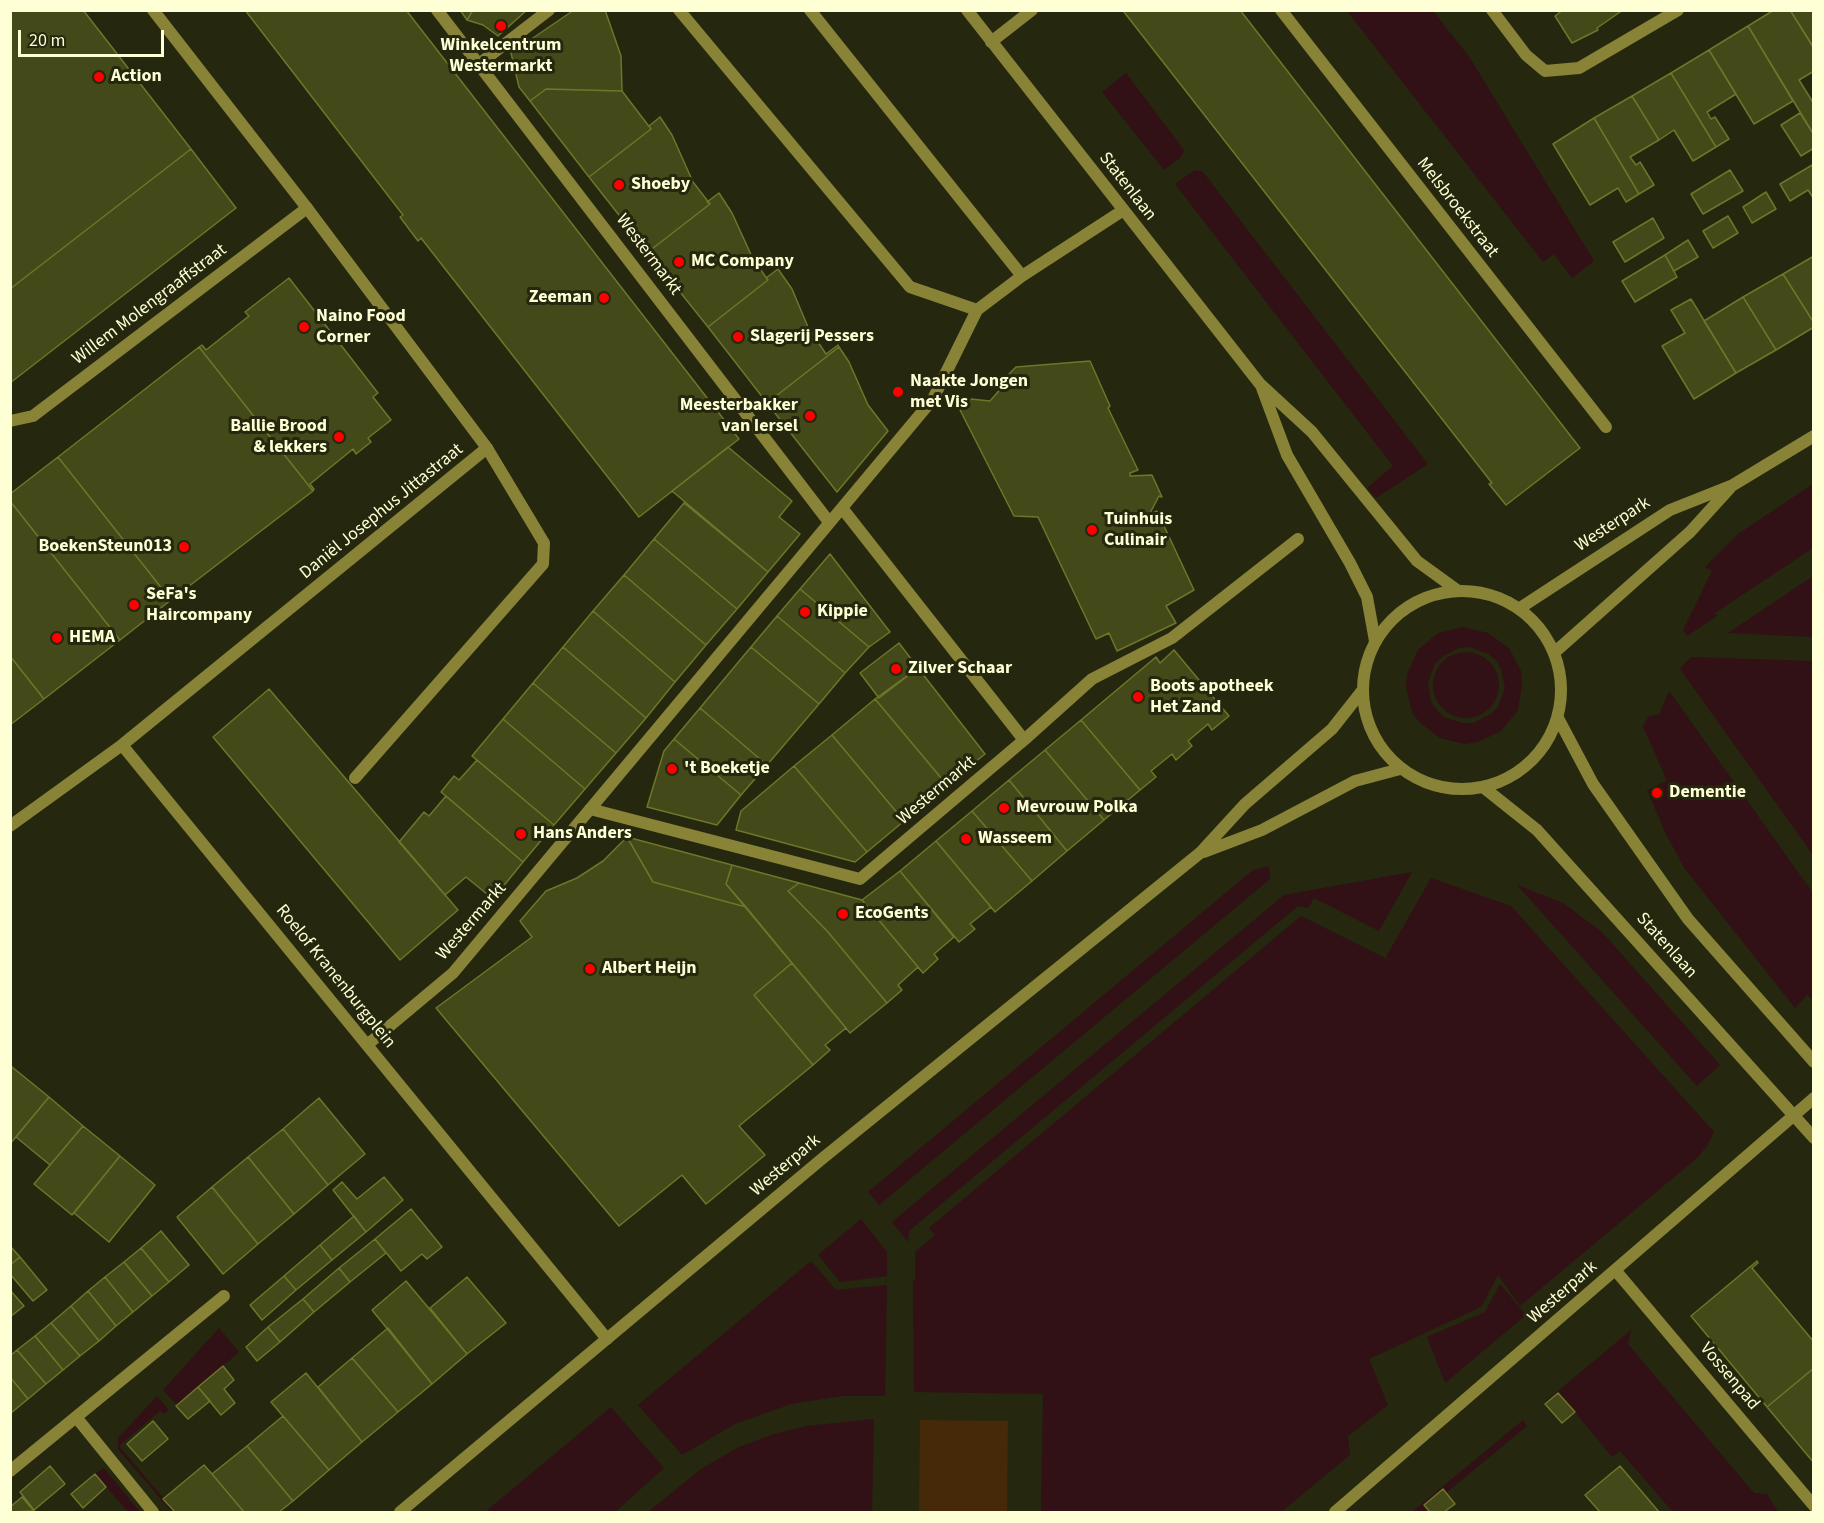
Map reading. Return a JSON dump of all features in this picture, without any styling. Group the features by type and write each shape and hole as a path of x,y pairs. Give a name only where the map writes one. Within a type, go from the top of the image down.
{"street":[{"name":"Daniël Josephus Jittastraat","path":"122,745 487,448 307,208 153,10"},
{"name":"Westermarkt","path":"437,10 830,522"},
{"path":"479,64 549,10"},
{"path":"679,10 910,287 977,310"},
{"path":"810,10 1022,276"},
{"name":"Statenlaan","path":"967,10 1122,211 1260,384 1312,432 1417,561 1457,590"},
{"path":"991,42 1032,10"},
{"name":"Melsbroekstraat","path":"1281,10 1605,428"},
{"path":"1492,10 1526,55 1545,71 1579,68 1678,10"},
{"name":"Willem Molengraaffstraat","path":"10,421 33,416 307,208"},
{"name":"Westermarkt","path":"367,1045 453,973 933,399 977,310 1022,276 1122,211"},
{"name":"Statenlaan","path":"1260,384 1287,455 1350,563 1367,597 1375,641"},
{"name":"Westerpark","path":"1520,608 1670,510 1733,485 1814,436"},
{"path":"355,778 543,564 544,543 487,448"},
{"name":"Westerpark","path":"1555,652 1690,532 1733,485"},
{"path":"842,508 1024,740 1092,679 1172,638 1298,539"},
{"path":"1457,590 1490,593 1520,608 1540,627 1555,652 1562,685 1558,718 1542,750 1516,774 1483,787 1455,790 1426,783 1400,769 1380,747 1367,721 1362,691 1365,665 1375,641 1396,614 1424,597 1457,590"},
{"name":"Westerpark","path":"400,1512 823,1158 1200,854 1245,804 1332,729 1362,691"},
{"name":"Statenlaan","path":"1558,718 1593,784 1688,919 1814,1062"},
{"name":"Westermarkt","path":"590,809 860,879 1024,740"},
{"path":"10,826 122,745"},
{"name":"Roelof Kranenburgplein","path":"122,745 607,1339"},
{"name":"Westerpark","path":"1200,854 1262,830 1355,781 1400,769"},
{"name":"Statenlaan","path":"1483,787 1537,830 1814,1138"},
{"name":"Westerpark","path":"1335,1512 1814,1098"},
{"name":"Vossenpad","path":"1616,1271 1814,1506"},
{"path":"10,1471 224,1296"},
{"path":"76,1417 153,1512"}],"shaded area":[{"path":"1347,11 1433,11 1470,58 1594,261 1572,278 1554,254 1543,262"},
{"path":"1126,73 1184,150 1181,157 1164,170 1102,92"},
{"path":"1195,170 1203,172 1428,464 1376,498 1367,488 1393,466 1175,184"},
{"path":"1813,484 1813,548 1715,613 1717,616 1687,636 1683,630 1712,571 1705,567 1738,534"},
{"path":"1813,576 1813,637 1728,633"},
{"path":"1463,627 1488,633 1509,648 1521,671 1522,684 1518,710 1501,731 1478,742 1465,744 1440,738 1419,722 1412,712 1406,686 1407,674 1418,650 1438,633","holes":["1470,647 1496,660 1501,669 1505,688 1498,707 1491,714 1473,723 1463,723 1444,717 1431,702 1428,682 1435,664 1442,657 1459,648"]},
{"path":"1466,652 1479,655 1489,662 1496,672 1499,685 1496,698 1489,708 1479,715 1466,718 1453,715 1443,708 1436,698 1433,685 1436,672 1443,662 1453,655"},
{"path":"1691,657 1813,661 1813,855 1680,669"},
{"path":"1669,691 1813,893 1813,1000 1807,995 1795,1008 1685,869 1667,836 1647,790 1667,781 1643,726 1649,716 1659,715"},
{"path":"1269,866 1270,879 879,1205 868,1192 1253,870"},
{"path":"1412,872 1379,931 1314,898 1308,908 1298,906 909,1231 908,1242 892,1222 1284,895"},
{"path":"1431,878 1511,906 1714,1132 1707,1146 1697,1158 1520,1306 1498,1275 1481,1307 1369,1359 1388,1405 1348,1436 1350,1455 1281,1512 1041,1512 1043,1394 914,1392 915,1252 935,1235 929,1228 1301,916 1395,963 1386,957"},
{"path":"1517,885 1563,903 1602,932 1720,1065 1697,1086"},
{"path":"861,1219 887,1252 887,1276 840,1282 818,1255"},
{"path":"811,1261 836,1290 887,1285 885,1396 842,1396 791,1404 735,1424 682,1455 638,1405"},
{"path":"1500,1284 1526,1315 1445,1383 1427,1337 1485,1312"},
{"path":"219,1328 239,1352 177,1405 163,1390"},
{"path":"1631,1330 1628,1344 1754,1493 1767,1494 1778,1512 1673,1512 1620,1451 1612,1457 1559,1393 1546,1401"},
{"path":"157,1396 169,1410 164,1414 160,1411 119,1446 175,1512 172,1512 118,1449 118,1438"},
{"path":"611,1407 664,1468 615,1512 485,1512"},
{"path":"874,1419 872,1512 648,1512 701,1469 739,1447 774,1434 806,1426"},
{"path":"920,1420 1008,1421 1007,1512 919,1512"},
{"path":"1523,1420 1527,1426 1428,1508 1430,1512 1412,1512"},
{"path":"104,1468 140,1512 128,1512 95,1474"}],"building":[{"path":"10,10 83,10 191,149 10,289"},
{"path":"245,10 406,10 739,439 639,517 421,238 418,241 400,217 403,215"},
{"path":"460,10 473,10 467,20"},
{"path":"473,10 527,10 498,36 483,25 467,20"},
{"path":"574,10 605,10 621,56 622,91 546,89 530,101 519,87 511,53"},
{"path":"1127,10 1240,10 1580,448 1506,505 1489,484 1492,483 1124,12"},
{"path":"1563,10 1623,10 1597,28 1598,30 1572,43 1555,16"},
{"path":"1774,10 1790,10 1814,48 1814,71 1799,80 1814,104 1814,135 1748,26"},
{"path":"1790,10 1814,10 1814,48 1813,47"},
{"path":"1748,26 1793,101 1754,124 1709,50"},
{"path":"1709,50 1736,94 1707,112 1711,119 1715,117 1729,139 1716,147 1671,73"},
{"path":"1671,73 1716,147 1693,161 1674,130 1659,140 1632,96"},
{"path":"546,89 622,91 651,129 589,177 530,101"},
{"path":"1632,96 1659,140 1630,157 1636,165 1640,162 1654,185 1639,194 1594,118"},
{"path":"1800,113 1814,135 1814,148 1801,156 1781,125"},
{"path":"660,117 672,135 693,182 710,204 648,252 589,177 651,129 649,126"},
{"path":"1594,118 1639,194 1626,202 1618,188 1590,205 1553,144"},
{"path":"191,149 236,208 10,383 10,289"},
{"path":"1814,164 1814,199 1808,190 1790,201 1780,184"},
{"path":"1730,170 1743,191 1703,214 1691,194"},
{"path":"1766,192 1776,209 1752,223 1743,207"},
{"path":"719,193 732,213 753,259 768,280 708,327 648,252 710,204 707,202"},
{"path":"1728,216 1738,233 1713,248 1703,231"},
{"path":"1653,218 1664,238 1625,262 1613,242"},
{"path":"1688,240 1698,257 1674,271 1665,255"},
{"path":"1665,255 1677,277 1635,302 1622,281"},
{"path":"1814,256 1814,323 1783,274"},
{"path":"778,269 792,289 808,327 826,354 838,345 839,347 767,403 708,327 768,280 766,278"},
{"path":"1783,274 1814,323 1814,327 1776,350 1743,297"},
{"path":"289,278 378,393 373,397 391,420 368,438 371,442 356,454 353,449 310,484 313,491 199,347 202,345 206,350 249,316 245,312"},
{"path":"1743,297 1776,350 1736,373 1704,321"},
{"path":"1691,299 1736,373 1694,399 1662,346 1685,333 1671,310"},
{"path":"199,347 313,491 171,600 58,457"},
{"path":"839,347 849,362 868,405 888,431 837,492 767,403"},
{"path":"1090,361 1110,406 1108,408 1138,470 1130,473 1130,476 1152,475 1162,497 1159,496 1149,515 1157,511 1194,590 1166,606 1176,623 1117,651 1109,633 1096,639 1038,517 1014,516 960,410 971,399 990,401 1003,386 1000,383 1016,367"},
{"path":"728,447 792,501 779,517 800,534 768,572 672,491"},
{"path":"58,457 171,600 120,640 10,501 10,494"},
{"path":"10,501 120,640 44,699 10,656"},
{"path":"684,503 768,572 737,609 654,539"},
{"path":"654,539 737,609 706,645 624,575"},
{"path":"830,554 890,632 869,647 800,589"},
{"path":"624,575 706,645 675,682 593,611"},
{"path":"800,589 869,647 845,673 777,616"},
{"path":"593,611 675,682 646,718 563,647"},
{"path":"777,616 845,673 819,704 751,647"},
{"path":"899,643 918,668 879,698 860,673"},
{"path":"563,647 646,718 616,753 533,683"},
{"path":"751,647 819,704 767,765 700,708"},
{"path":"1174,650 1229,716 1212,730 1208,724 1188,741 1192,746 1176,760 1172,754 1151,771 1156,777 1140,790 1081,720 1156,657 1160,663"},
{"path":"10,656 44,699 10,725"},
{"path":"918,668 985,754 947,785 875,699"},
{"path":"533,683 616,753 585,789 503,719"},
{"path":"269,689 458,910 400,960 213,737"},
{"path":"875,699 947,785 904,821 832,735"},
{"path":"700,708 767,765 741,795 674,739"},
{"path":"503,719 585,789 554,825 472,756"},
{"path":"1081,720 1140,790 1104,820 1045,750"},
{"path":"832,735 904,821 867,852 794,766"},
{"path":"674,739 741,795 717,825 647,807 664,751"},
{"path":"1045,750 1104,820 1067,851 1009,780"},
{"path":"477,760 554,825 523,862 441,792 454,776 459,780"},
{"path":"794,766 867,852 855,862 736,830 741,811"},
{"path":"1009,780 1067,851 1032,881 972,811"},
{"path":"446,796 523,862 493,899 466,877 445,895 399,842 424,812 429,816"},
{"path":"972,811 1032,881 995,912 936,841"},
{"path":"627,837 653,882 746,907 792,963 754,995 813,1065 739,1126 765,1155 706,1204 682,1175 619,1226 436,1008 532,937 520,921 546,891 577,878 603,861"},
{"path":"627,837 732,865 726,884 746,907 653,882"},
{"path":"936,841 991,907 970,924 975,929 959,942 900,871"},
{"path":"732,865 799,883 788,891 828,932 887,1003 850,1033 726,884"},
{"path":"900,871 954,937 934,954 938,959 923,973 862,900"},
{"path":"799,883 862,900 918,967 898,985 902,990 887,1003 828,932 788,891"},
{"path":"792,963 846,1028 825,1045 830,1050 813,1065 754,995"},
{"path":"12,1067 49,1097 10,1144 10,1069"},
{"path":"49,1097 83,1126 50,1165 16,1137"},
{"path":"319,1098 365,1154 328,1185 283,1129"},
{"path":"83,1126 120,1156 72,1215 34,1184"},
{"path":"283,1129 328,1185 294,1214 248,1157"},
{"path":"120,1156 155,1185 109,1242 74,1213"},
{"path":"248,1157 294,1214 258,1244 212,1187"},
{"path":"384,1177 403,1200 366,1232 333,1190 342,1182 357,1199"},
{"path":"212,1187 258,1244 223,1274 177,1217"},
{"path":"411,1209 442,1247 427,1259 422,1254 401,1271 375,1239"},
{"path":"354,1216 366,1232 332,1260 320,1245"},
{"path":"161,1231 189,1265 169,1282 141,1248"},
{"path":"375,1239 386,1253 350,1282 339,1268"},
{"path":"320,1245 332,1260 296,1290 284,1276"},
{"path":"10,1246 20,1257 10,1265"},
{"path":"141,1248 169,1282 152,1296 124,1262"},
{"path":"20,1257 47,1290 33,1301 10,1274 10,1265"},
{"path":"1757,1261 1758,1263 1752,1268 1814,1342 1814,1368 1767,1407 1691,1316"},
{"path":"124,1262 152,1296 133,1312 105,1277"},
{"path":"339,1268 350,1282 314,1312 303,1299"},
{"path":"284,1276 296,1290 262,1320 250,1305"},
{"path":"105,1277 133,1312 116,1326 88,1291"},
{"path":"467,1277 506,1323 467,1354 430,1308"},
{"path":"406,1281 467,1354 432,1384 372,1310"},
{"path":"10,1290 24,1306 10,1317"},
{"path":"88,1291 116,1326 99,1341 71,1306"},
{"path":"303,1299 314,1312 280,1342 268,1327"},
{"path":"71,1306 99,1341 80,1356 51,1323"},
{"path":"51,1323 80,1356 63,1370 35,1336"},
{"path":"268,1327 280,1342 257,1361 246,1347"},
{"path":"388,1328 432,1384 398,1412 352,1358"},
{"path":"35,1336 63,1370 46,1384 17,1350"},
{"path":"17,1350 46,1384 28,1399 10,1377 10,1356"},
{"path":"352,1358 398,1412 362,1442 318,1387"},
{"path":"223,1366 234,1380 224,1389 235,1403 221,1415 198,1387"},
{"path":"1814,1368 1814,1463 1767,1407"},
{"path":"306,1373 362,1442 329,1470 271,1402"},
{"path":"10,1377 28,1399 11,1413 10,1413"},
{"path":"198,1387 210,1401 188,1419 176,1406"},
{"path":"1558,1393 1575,1412 1562,1423 1545,1404"},
{"path":"283,1416 329,1470 293,1501 247,1446"},
{"path":"153,1421 168,1439 142,1461 127,1444"},
{"path":"247,1446 293,1501 279,1512 244,1512 212,1474"},
{"path":"204,1465 244,1512 175,1512 163,1499"},
{"path":"50,1466 65,1484 34,1510 20,1492"},
{"path":"1620,1466 1659,1512 1600,1512 1585,1495"},
{"path":"95,1474 106,1487 83,1508 71,1494"},
{"path":"1443,1489 1455,1504 1444,1512 1430,1512 1424,1505"},
{"path":"22,1497 34,1511 10,1512 10,1507"}],"place":[{"name":"Winkelcentrum Westermarkt","path":"501,26"},
{"name":"Action","path":"99,77"},
{"name":"Shoeby","path":"619,185"},
{"name":"MC Company","path":"679,262"},
{"name":"Zeeman","path":"604,298"},
{"name":"Naino Food Corner","path":"304,327"},
{"name":"Slagerij Pessers","path":"738,337"},
{"name":"Naakte Jongen met Vis","path":"898,392"},
{"name":"Meesterbakker van Iersel","path":"810,416"},
{"name":"Ballie Brood & lekkers","path":"339,437"},
{"name":"Tuinhuis Culinair","path":"1092,530"},
{"name":"BoekenSteun013","path":"184,547"},
{"name":"SeFa's Haircompany","path":"134,605"},
{"name":"Kippie","path":"805,612"},
{"name":"HEMA","path":"57,638"},
{"name":"Zilver Schaar","path":"896,669"},
{"name":"Boots apotheek Het Zand","path":"1138,697"},
{"name":"'t Boeketje","path":"672,769"},
{"name":"Dementie","path":"1657,793"},
{"name":"Mevrouw Polka","path":"1004,808"},
{"name":"Hans Anders","path":"521,834"},
{"name":"Wasseem","path":"966,839"},
{"name":"EcoGents","path":"843,914"},
{"name":"Albert Heijn","path":"590,969"}]}
